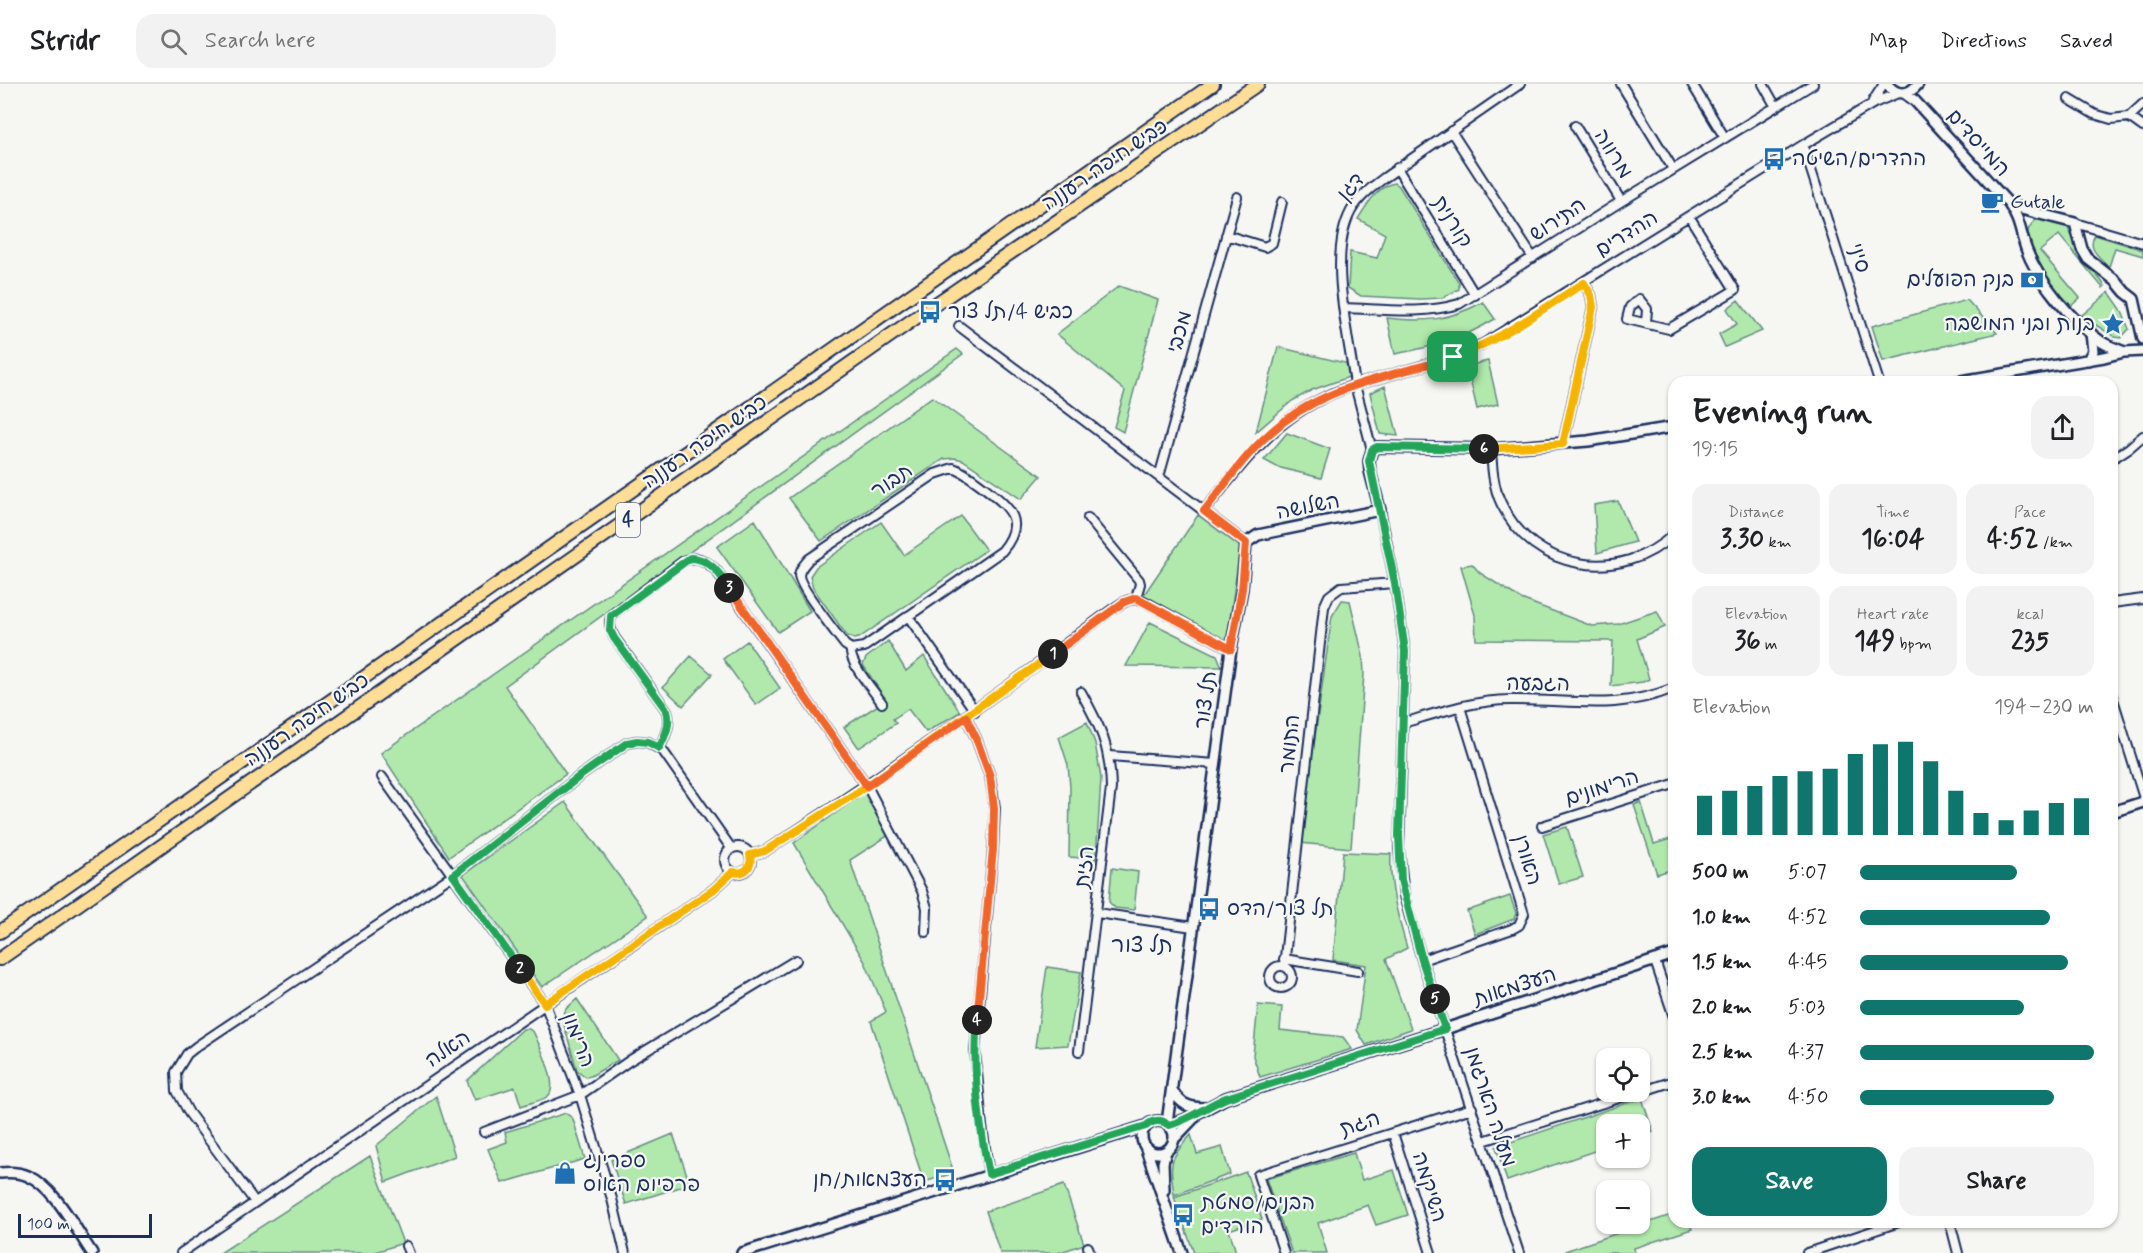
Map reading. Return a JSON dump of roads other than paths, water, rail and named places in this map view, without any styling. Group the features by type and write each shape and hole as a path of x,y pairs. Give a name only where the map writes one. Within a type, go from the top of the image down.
{"highway":[{"name":"כביש חיפה רעננה","path":"0,932 1213,84"},
{"name":"כביש חיפה רעננה","path":"0,958 924,312 1258,84"}],"street":[{"name":"דגן","path":"1355,385 1344,308 1340,251 1343,233 1352,210 1364,194 1397,168 1520,84"},
{"path":"1621,84 1673,169"},
{"path":"1692,84 1725,138"},
{"path":"1763,84 1776,106"},
{"name":"התירוש","path":"1344,308 1424,311 1459,304 1621,201 1813,84"},
{"name":"המייסדים","path":"1885,84 1920,107 2009,204 2016,214 2027,252 2040,276 2075,318 2100,341 2124,352"},
{"name":"ההדרים","path":"1870,105 1885,84"},
{"path":"1901,93 1917,85"},
{"name":"המייסדים","path":"1917,85 1920,107"},
{"name":"ההדרים","path":"1204,511 1255,448 1283,422 1333,392 1467,352 1498,336 1642,244 1870,105 1901,93"},
{"path":"2069,99 2085,110 2103,117 2129,117 2143,127"},
{"path":"2129,117 2143,104"},
{"name":"מרווה","path":"1575,126 1621,201"},
{"path":"1451,131 1533,258"},
{"name":"סיני","path":"1803,146 1877,376"},
{"name":"קורנית","path":"1397,168 1475,295"},
{"name":"מכבי","path":"1159,477 1237,197"},
{"path":"1226,235 1265,247 1269,246 1272,243 1282,202"},
{"name":"המייסדים","path":"2009,204 2075,223"},
{"path":"2022,232 2028,219 2035,213"},
{"path":"1646,323 1669,329 1736,290 1689,216"},
{"path":"2075,223 2143,243"},
{"path":"2075,223 2084,254 2116,280 2134,299 2143,339"},
{"path":"1563,444 1593,307 1591,295 1584,283"},
{"path":"959,326 1246,543"},
{"path":"2088,360 2093,351 2091,333"},
{"path":"2013,376 2124,352 2143,351"},
{"path":"1355,385 1372,450 1369,461 1370,471 1380,510"},
{"path":"1372,450 1387,446 1491,449 1563,444 1668,428"},
{"path":"2118,455 2143,436"},
{"path":"1491,449 1496,488 1505,510 1520,532 1550,555 1582,565 1615,564 1635,560 1668,540"},
{"name":"תבור","path":"953,468 968,475 1005,503 1014,517 1014,533 1002,552 908,616 864,647 851,649 845,645 802,586 799,574 809,559 935,474 953,468"},
{"name":"השלושה","path":"1246,543 1258,535 1380,510"},
{"name":"מעלה הארגמן","path":"1380,510 1395,583 1405,651 1400,864 1404,896 1422,960 1519,1253"},
{"path":"1088,518 1139,580 1136,598"},
{"name":"תל צור","path":"1168,1124 1215,764 1242,589 1246,543"},
{"path":"659,748 667,730 669,719 667,711 614,638 610,630 610,622 614,613 682,562 690,558 700,558 716,570 867,786 922,891 927,908 926,932"},
{"name":"התומר","path":"1358,971 1284,962 1324,607 1329,596 1341,587 1395,583"},
{"path":"750,855 765,851 867,786 1130,599 1136,598 1231,649"},
{"path":"2118,602 2143,598"},
{"path":"908,616 975,711"},
{"path":"851,649 850,654 854,663 882,703"},
{"name":"הזית","path":"1079,1051 1110,803 1110,756 1098,722 1081,692"},
{"name":"הגבעה","path":"1403,723 1460,707 1509,700 1606,704 1668,692"},
{"name":"האורן","path":"1422,960 1512,929 1519,925 1524,914 1460,707"},
{"path":"2118,715 2143,795"},
{"path":"966,717 990,776 994,808 993,849 975,1051 989,1174"},
{"path":"255,1202 182,1102 176,1083 176,1072 180,1063 196,1046 453,875 580,776 627,743 648,742 659,748 670,759 731,848"},
{"path":"1110,756 1215,764"},
{"name":"הרימון","path":"382,777 545,1004 580,1095 612,1199 625,1253"},
{"name":"הרימונים","path":"1542,826 1668,786"},
{"path":"2118,810 2143,802"},
{"path":"742,847 750,855 751,862 748,869 740,873 733,872 726,866 724,859 731,848 742,847"},
{"name":"האלה","path":"181,1253 713,890 733,872"},
{"path":"1097,913 1193,927"},
{"name":"העצמאות","path":"1174,1139 1197,1114 1226,1098 1668,956"},
{"path":"484,1132 580,1095 629,1061 796,960"},
{"path":"1655,960 1668,999"},
{"name":"תל צור","path":"1150,1123 1164,1111 1174,1077"},
{"path":"1650,1089 1668,1083"},
{"path":"1172,1090 1182,1104 1189,1108 1206,1108"},
{"path":"1483,1141 1607,1102"},
{"name":"הגת","path":"1284,1253 1258,1175 1472,1108"},
{"name":"העצמאות","path":"1168,1124 1197,1114"},
{"path":"742,1253 1150,1123 1168,1124 1173,1130 1174,1139 1166,1151 1155,1153 1144,1143 1129,1135 1116,1134"},
{"path":"1150,1123 1144,1143 1182,1253"},
{"name":"השיקמה","path":"1393,1133 1431,1253"},
{"path":"1164,1201 1163,1172 1166,1151"},
{"path":"0,1173 15,1172 42,1184 59,1203 92,1253"},
{"path":"1807,1253 1828,1250 1884,1228"},
{"path":"1952,1228 1958,1253"}],"place":[{"name":"ההדרים/השיטה","path":"1774,159"},
{"name":"Gutale","path":"1992,202"},
{"name":"בנק הפועלים","path":"2032,280"},
{"name":"כביש 4/תל צור","path":"930,312"},
{"name":"בנות ובני המושבה","path":"2113,324"},
{"name":"תל צור/הדס","path":"1209,909"},
{"name":"ספרינג פרפיום האוס","path":"565,1173"},
{"name":"העצמאות/חן","path":"945,1180"},
{"name":"הבנים/סמטת הורדים","path":"1183,1215"}],"district":[{"name":"תל צור","path":"1142,946"}]}
